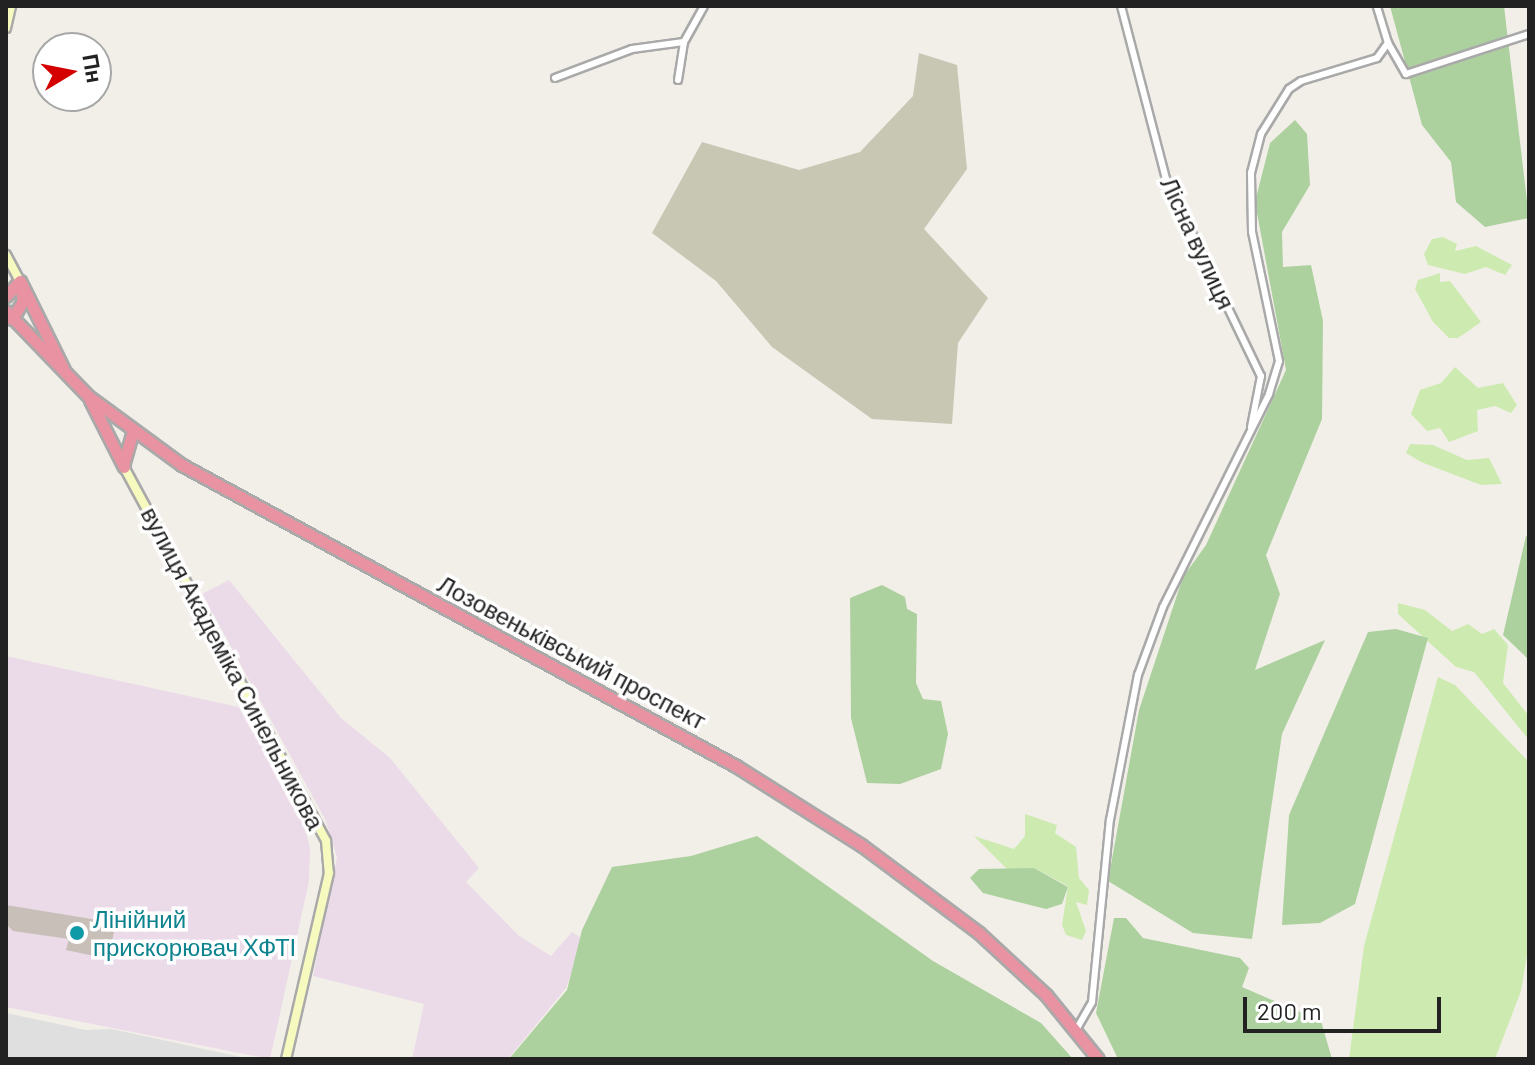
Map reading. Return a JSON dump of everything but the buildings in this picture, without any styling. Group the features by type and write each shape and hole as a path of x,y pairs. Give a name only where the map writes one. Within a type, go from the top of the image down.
{"highway":[{"path":"6,296 20,281"},
{"path":"9,315 23,301 20,281"},
{"path":"20,281 69,378"},
{"name":"Лозовеньківський проспект","path":"9,315 88,396 150,443 821,818 979,933 1076,1030 1098,1059"},
{"path":"88,396 124,467"},
{"path":"124,467 133,431"},
{"path":"124,467 131,451 150,443"}],"street":[{"path":"6,28 11,6"},
{"name":"Лісна вулиця","path":"1121,6 1166,179 1261,376 1250,430"},
{"path":"1377,6 1388,43 1406,74 1529,34"},
{"path":"678,80 684,42 701,7"},
{"path":"555,78 632,49 684,42"},
{"path":"1076,1030 1092,1002 1110,820 1138,675 1163,607 1250,430 1279,361 1251,204 1261,134 1289,89 1377,58 1388,43"},
{"path":"6,255 20,281"},
{"name":"вулиця Академіка Синельникова","path":"124,467 326,841 329,873 286,1059"}],"shaded area":[{"path":"919,53 957,65 967,169 924,229 988,298 958,343 952,424 872,419 772,347 716,281 652,233 702,142 799,170 860,152 913,96"},
{"path":"229,580 341,718 390,758 479,868 466,882 518,935 551,956 572,932 583,939 566,988 508,1059 412,1059 424,1004 313,976 337,857 325,819 202,594"},
{"path":"6,656 243,708 301,814 310,848 309,881 270,1059 6,1007"},
{"path":"6,1013 86,1030 112,1029 250,1059 6,1059"}],"green space":[{"path":"1390,6 1504,6 1529,218 1485,227 1456,202 1451,162 1422,125"},
{"path":"1295,120 1307,134 1310,185 1282,232 1283,267 1311,265 1323,321 1322,419 1266,555 1280,594 1255,670 1325,640 1282,734 1252,939 1193,933 1108,881 1139,710 1183,577 1206,545 1286,370 1255,202 1270,143"},
{"path":"1443,237 1457,244 1455,251 1476,246 1512,265 1505,275 1486,267 1465,274 1428,265 1424,254 1432,239"},
{"path":"1440,273 1440,282 1450,281 1481,322 1458,338 1449,338 1433,322 1415,289 1418,280"},
{"path":"1455,367 1478,388 1503,383 1517,405 1511,413 1495,406 1477,410 1478,431 1449,442 1440,428 1427,431 1411,414 1420,390 1441,383"},
{"path":"1410,444 1433,445 1467,460 1489,458 1502,484 1481,485 1421,462 1406,453"},
{"path":"1526,536 1529,537 1529,660 1503,635"},
{"path":"882,585 905,597 907,609 917,614 916,683 923,699 941,701 948,734 941,769 900,784 867,783 851,718 850,598"},
{"path":"1398,603 1425,610 1452,631 1468,624 1482,634 1494,629 1508,645 1503,683 1529,716 1529,740 1474,672 1456,667 1398,614"},
{"path":"1396,629 1428,638 1355,904 1320,923 1282,925 1289,815 1368,632"},
{"path":"1438,677 1455,685 1529,762 1529,943 1521,991 1495,1059 1349,1059 1364,946"},
{"path":"1025,814 1057,825 1055,833 1076,847 1079,878 1089,890 1087,905 1076,902 1086,931 1082,940 1066,935 1062,925 1068,886 1034,868 1007,869 974,836 1014,849 1025,836"},
{"path":"757,836 933,961 1041,1023 1073,1059 509,1059 567,990 582,930 612,867 691,856"},
{"path":"1034,868 1068,887 1062,904 1046,909 983,893 970,878 979,869"},
{"path":"1114,918 1126,918 1143,938 1240,958 1249,968 1242,987 1321,1021 1332,1059 1118,1059 1096,1013"}],"place":[{"name":"Лінійний прискорювач ХФТІ","path":"77,933"}]}
